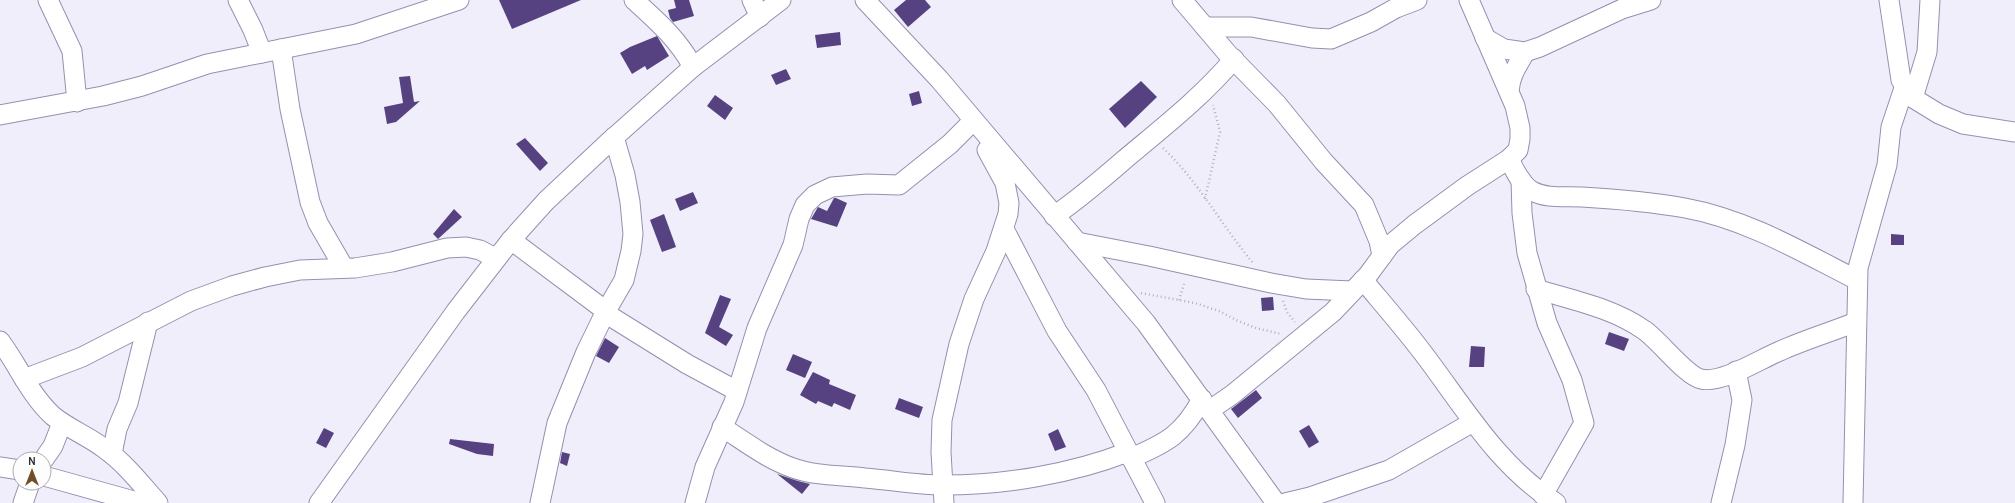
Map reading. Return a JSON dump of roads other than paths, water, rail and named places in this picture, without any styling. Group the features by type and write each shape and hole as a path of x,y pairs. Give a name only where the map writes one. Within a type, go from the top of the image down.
{"street":[{"path":"48,0 72,51 77,102"},
{"path":"238,0 253,30 262,53"},
{"path":"0,115 77,102 142,86 207,64 356,34 459,0"},
{"path":"634,0 668,31 684,50 693,67"},
{"path":"752,0 760,17"},
{"path":"319,503 495,258 510,240 546,201 614,137 693,67 781,0"},
{"path":"864,0 939,80 1146,323 1276,503"},
{"path":"1182,0 1234,59 1261,86 1314,152 1364,205 1379,241 1382,256"},
{"path":"1205,26 1251,26 1312,38 1331,39 1360,27 1396,8 1417,0"},
{"path":"722,426 748,444 793,468 824,475 944,494 1060,473 1098,464 1156,447 1176,434 1206,405 1304,335 1333,312 1358,285 1390,245 1414,224 1467,186 1509,159 1518,150 1520,140 1518,120 1509,91 1471,4 1455,0"},
{"path":"1485,38 1504,48 1525,52 1540,47 1622,9 1651,0"},
{"path":"1889,0 1901,80 1909,91 1939,114 1963,124 2014,128"},
{"path":"1853,503 1858,268 1887,165 1891,127 1927,52 1930,0"},
{"path":"281,49 290,109 310,202 318,223 344,268"},
{"path":"1509,91 1510,79 1514,68 1525,52"},
{"path":"1054,216 1086,193 1152,138 1208,87 1234,59"},
{"path":"944,494 941,452 942,420 959,344 974,299 1004,229 1008,214 1008,195 1004,183 987,150 979,127"},
{"path":"695,503 705,467 737,391 757,328 793,245 804,205 815,196 832,187 867,184 899,185 950,144 979,127"},
{"path":"540,503 557,424 573,382 606,312 624,280 634,234 625,175 614,137"},
{"path":"1509,159 1521,180 1532,191 1556,197 1580,197 1646,202 1686,208 1728,220 1764,234 1857,280"},
{"path":"1077,242 1269,282 1306,288 1358,285 1423,353 1487,442 1547,500 1584,423 1572,380 1547,323 1536,288 1527,253 1522,213 1521,180"},
{"path":"1004,229 1057,331 1096,390 1155,503"},
{"path":"510,240 606,312 675,357 737,391"},
{"path":"24,379 82,357 191,301 252,280 300,270 344,268 392,262 447,248 466,247 480,250 495,258"},
{"path":"1536,288 1612,313 1643,329 1662,344 1691,374 1700,379 1710,379 1750,366 1780,351 1856,322"},
{"path":"112,454 117,429 128,403 148,322"},
{"path":"0,341 34,396 52,415 112,454 124,464 158,503"},
{"path":"1721,503 1735,445 1742,400 1736,371"},
{"path":"50,451 53,446 62,422"},
{"path":"1285,503 1318,494 1389,470 1473,422"},
{"path":"0,467 12,469"},
{"path":"52,478 141,503"},
{"path":"23,503 27,491"}]}
